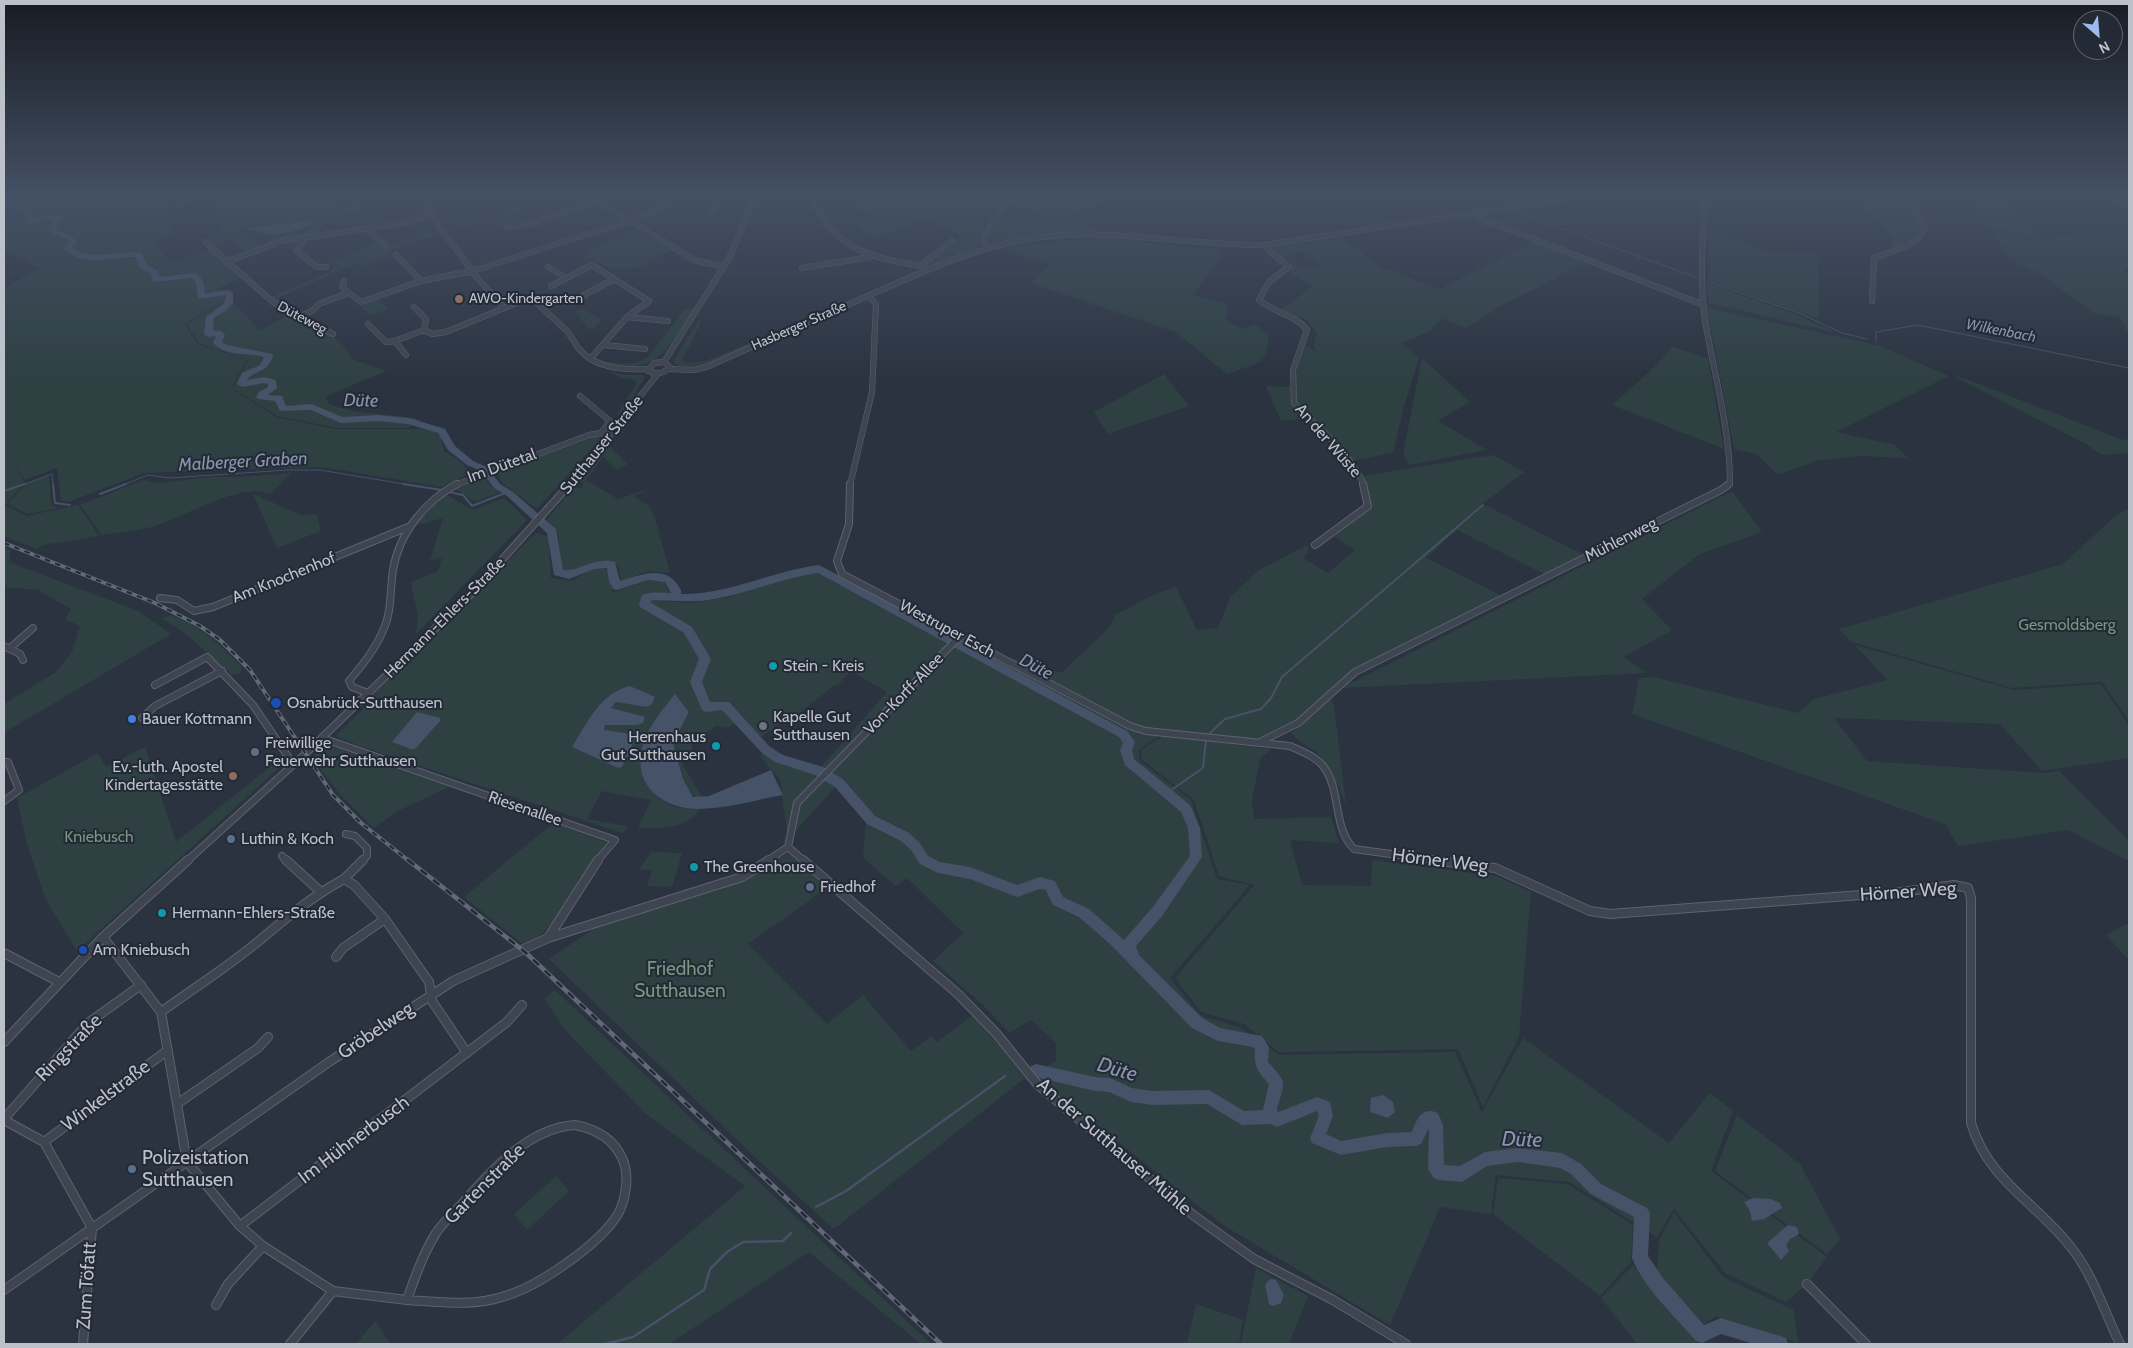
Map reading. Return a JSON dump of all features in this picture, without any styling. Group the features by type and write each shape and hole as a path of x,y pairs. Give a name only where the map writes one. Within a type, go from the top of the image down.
{"street":[{"name":"Düteweg","path":"221,257 273,302 333,334"},
{"path":"226,262 240,257"},
{"path":"304,257 317,267 326,267"},
{"path":"398,257 422,281"},
{"path":"462,257 504,308"},
{"path":"344,281 342,287 361,302 422,281 472,271 520,257"},
{"path":"689,257 694,260 724,267"},
{"path":"664,362 729,257"},
{"path":"802,268 847,262 867,257"},
{"path":"875,257 928,269"},
{"path":"920,266 932,257"},
{"name":"Hasberger Straße","path":"669,369 694,370 709,366 928,269 963,257"},
{"name":"An der Wüste","path":"1278,257 1286,262 1289,267 1269,282 1259,300 1264,305 1291,316 1307,330 1293,368 1292,395 1294,403 1360,475 1367,491 1368,506 1315,545"},
{"path":"1578,257 1704,305"},
{"name":"Mühlenweg","path":"1261,742 1283,733 1302,719 1324,696 1355,672 1696,503 1730,484 1730,457 1704,305 1702,257"},
{"path":"1872,301 1875,257"},
{"path":"551,286 592,264 649,301 627,317 590,359"},
{"path":"548,267 566,278"},
{"path":"574,300 614,279"},
{"path":"299,317 312,311 319,304 348,292"},
{"name":"Westruper Esch","path":"868,296 876,304 873,320 870,405 850,486 850,518 844,541 836,555 836,568 842,574 956,640 1130,726 1146,731 1290,746 1310,755 1323,766 1330,780 1346,840 1354,849"},
{"path":"368,324 386,342 396,342 424,330 432,334 446,332 531,297 555,324 561,326 590,359 622,369 648,369 654,363 664,362 668,364 669,369 657,375 651,374 648,369"},
{"path":"414,307 426,319 424,330"},
{"path":"627,317 668,321"},
{"path":"396,342 406,355"},
{"path":"604,345 645,349"},
{"name":"Sutthauser Straße","path":"536,523 611,435 657,375"},
{"path":"580,396 610,421 601,433"},
{"name":"Im Dütetal","path":"408,526 444,491 483,473 589,435 601,433 611,435"},
{"name":"Hermann-Ehlers-Straße","path":"4,1042 58,982 103,937 322,738 474,591 536,523"},
{"path":"368,693 352,686 349,681 372,653 388,622 393,568 408,526"},
{"name":"Am Knochenhof","path":"160,598 177,600 194,611 213,607 408,526"},
{"path":"23,660 20,654 7,647 33,628"},
{"name":"Von-Korff-Allee","path":"788,847 792,840 791,815 803,797 822,780 956,640"},
{"path":"155,684 207,657 258,711 289,761 294,764"},
{"path":"142,718 155,706 222,671"},
{"name":"Riesenallee","path":"322,738 616,840 599,858 548,938"},
{"path":"4,762 8,762 19,790 4,801"},
{"path":"161,1012 321,892 344,880 348,873 367,856 367,848 354,836 346,834"},
{"name":"Gröbelweg","path":"4,1290 431,994 467,973 548,938 728,882 755,870 788,847"},
{"name":"An der Sutthauser Mühle","path":"788,847 958,994 996,1033 1038,1085 1193,1215 1254,1259 1333,1300 1406,1344"},
{"name":"Hörner Weg","path":"1354,849 1495,868 1584,909 1610,914 1901,892 1954,885 1968,888 1971,898 1971,1123 1974,1139 1998,1175 2052,1225 2071,1247 2120,1344"},
{"path":"282,856 321,892"},
{"path":"344,880 354,885 385,920 429,982 432,1001 467,1053"},
{"path":"336,957 343,948 385,920"},
{"name":"Gartenstraße","path":"103,937 161,1012 187,1162 240,1226 263,1246 333,1291 407,1300 482,1303 532,1286 558,1269 606,1230 619,1212 628,1180 625,1164 618,1149 606,1136 590,1128 575,1125 558,1126 524,1143 488,1174 437,1232 417,1270 407,1300"},
{"path":"5,956 58,982"},
{"name":"Ringstraße","path":"4,1120 88,1023 142,985"},
{"name":"Im Hühnerbusch","path":"240,1226 507,1022 522,1005"},
{"path":"177,1104 258,1048 268,1037"},
{"name":"Winkelstraße","path":"44,1142 168,1050"},
{"path":"4,1120 44,1142 92,1228"},
{"name":"Zum Töfatt","path":"83,1344 92,1228"},
{"path":"216,1305 228,1284 263,1246"},
{"path":"1807,1284 1866,1344"},
{"path":"290,1344 333,1291"}],"green space":[{"path":"20,257 100,259 137,257 141,267 153,273 155,281 192,276 198,284 199,298 225,294 229,298 185,324 197,344 247,360 231,388 276,417 336,429 430,429 441,437 444,451 457,459 471,473 442,487 322,467 144,473 68,502 61,500 57,468 24,480 17,468 13,469 17,469 25,483 5,505 27,516 78,505 99,536 42,545 37,549 4,536 4,288 39,269"},
{"path":"144,257 167,257 173,262 189,257 218,257 242,278 219,288 222,292 203,295 203,282 196,273 168,280 156,280 155,273 145,265"},
{"path":"342,257 389,257 365,266 360,262 273,300 269,298 330,272 329,270 339,266 333,261"},
{"path":"585,257 657,257 639,267 612,269"},
{"path":"934,257 952,257 928,266 925,264"},
{"path":"1025,257 1219,257 1193,295 1228,305 1225,319 1242,329 1255,324 1269,335 1266,356 1256,364 1227,374 1176,332 1031,283 1051,263"},
{"path":"1309,257 1367,257 1381,267 1440,289 1503,257 1572,257 1586,263 1498,307 1467,328 1442,319 1428,332 1402,343 1419,358 1404,406 1393,453 1351,461 1299,407 1294,396 1297,366 1305,346 1317,352 1313,346 1317,333 1303,317 1299,318 1281,309 1314,286 1290,274 1294,263 1309,269 1321,265"},
{"path":"1709,257 1819,257 1819,319 1709,280"},
{"path":"2129,257 2129,268 2124,269 2129,274 2129,333 2119,317 2096,314 2040,274 2008,258"},
{"path":"1707,283 1797,315 1837,333 1709,303"},
{"path":"229,299 260,330 291,314 334,338 352,359 387,371 326,396 328,403 362,412 422,420 408,428 338,428 277,416 232,388 248,360 198,343 187,324"},
{"path":"378,299 388,309 370,316 360,306"},
{"path":"1707,308 1880,346 1949,376 1836,432 1895,445 1908,458 1859,456 1816,461 1778,475 1757,454 1734,449"},
{"path":"583,309 602,320 593,329 588,328 575,312"},
{"path":"685,309 694,309 660,356 637,366 605,363 630,364 648,357"},
{"path":"810,319 721,359 687,366 675,364 674,360 699,320 701,322 683,358 685,363 705,361"},
{"path":"1673,347 1708,358 1724,449 1612,405 1650,371"},
{"path":"1422,358 1470,402 1438,421 1487,450 1410,465 1403,454"},
{"path":"609,370 624,375 643,375 645,377 629,404 616,417 637,384 635,380 621,378"},
{"path":"1164,374 1189,406 1108,434 1094,412"},
{"path":"1953,376 1966,379 2123,440 2129,439 2129,453 2102,455 2086,444"},
{"path":"1266,386 1291,387 1291,401 1306,418 1281,421"},
{"path":"596,436 601,438 537,509 503,484 497,472"},
{"path":"609,446 628,464 617,470 603,457 586,480 618,499 651,488 634,496 650,507 655,518 670,573 647,571 621,581 619,568 615,563 599,561 573,571 565,572 561,569 558,533 545,522 574,487 582,488 583,483 580,481"},
{"path":"1493,455 1524,472 1479,507 1463,524 1485,505 1584,555 1546,575 1457,530 1426,558 1504,597 1355,672 1303,719 1261,742 1164,733 1138,750 1140,761 1191,800 1217,879 1250,885 1170,978 1200,1015 1241,1028 1280,1055 1455,1052 1482,1112 1523,1038 1669,1143 1710,1093 1733,1111 1711,1171 1827,1257 1807,1284 1786,1302 1725,1273 1674,1209 1657,1237 1569,1182 1496,1175 1491,1214 1440,1207 1390,1325 1223,1225 1114,1139 1105,1142 1025,1078 1056,1061 1056,1043 1031,1020 1009,1033 985,1007 933,961 963,933 907,878 896,886 863,858 866,820 875,816 860,809 839,783 788,839 780,780 760,756 767,750 819,769 887,692 851,671 837,686 835,685 797,715 777,725 757,740 725,704 707,706 698,681 706,659 701,647 704,646 691,627 659,609 681,626 703,660 695,681 705,708 725,707 738,720 728,728 716,726 692,743 692,757 682,764 702,797 694,797 683,779 673,743 689,712 675,694 640,763 650,788 659,798 681,808 699,809 688,821 663,828 638,828 651,800 602,791 587,819 627,826 626,831 622,833 360,746 336,736 363,709 368,700 536,533 548,536 551,578 572,581 593,567 610,569 612,593 645,581 664,581 670,594 665,601 690,603 729,597 797,573 819,573 838,584 848,575 1001,655 1061,673 1110,627 1115,615 1153,595 1176,587 1197,630 1218,628 1230,597 1259,570 1307,545 1309,552 1303,558 1328,573 1355,550 1334,537 1371,507 1363,476","holes":["630,686 641,692 646,707 616,702 611,709 645,717 636,725 605,725 603,730 622,767 618,768 573,747"]},
{"path":"292,473 270,494 258,491 244,492 212,502 152,527 102,535 80,505 143,480 159,483 208,477"},
{"path":"49,475 51,504 57,508 66,507 28,514 7,504 27,483"},
{"path":"484,476 493,488 500,492 475,502 454,488"},
{"path":"1732,491 1762,532 1700,554 1642,599 1672,630 1624,657 1647,673 1341,688"},
{"path":"444,493 472,510 504,498 527,520 416,634 418,617 411,582 438,571 442,558 430,561 443,518 414,526"},
{"path":"253,494 301,515 317,514 321,531 277,548"},
{"name":"Gesmoldsberg","path":"2129,509 2129,721 2102,682 2012,688 1852,642 1839,629 2063,564 2116,515"},
{"path":"4,547 11,550 9,562 138,611 171,634 7,731 4,735 4,704 56,672 72,652 80,626 65,619 71,609 38,590 4,587"},
{"path":"170,615 190,624 209,637 242,668 240,673 232,675 185,633 162,618"},
{"path":"1855,645 2014,690 2101,684 2129,726 2129,758 2042,771 2000,724 1834,718 1867,761 2043,773 2059,771 2129,841 2129,861 2068,830 1958,846 1945,824 1632,714 1639,678 1654,677 1798,713 1814,699 1887,680"},
{"path":"1331,698 1334,705 1346,805 1326,763 1316,752 1291,733"},
{"path":"1163,736 1272,749 1260,759 1252,800 1254,819 1331,817 1339,843 1290,840 1302,885 1371,886 1372,860 1496,876 1531,892 1519,1037 1483,1107 1458,1049 1278,1052 1244,1024 1201,1012 1175,978 1254,885 1219,876 1194,800 1142,760 1141,750"},
{"path":"326,744 449,787 396,812 374,828 338,792 312,758"},
{"name":"Kniebusch","path":"145,747 176,842 280,759 282,765 77,951 46,900 26,841 17,798 98,753 106,767"},
{"path":"553,823 609,843 560,914 537,938 524,945 464,897"},
{"path":"651,852 682,853 672,887 647,886 652,870 639,869"},
{"name":"Friedhof Sutthausen","path":"789,854 827,888 748,944 827,1024 863,995 911,1051 932,1036 937,1042 974,1014 1025,1078 834,1229 759,1161 549,959 598,926"},
{"path":"2129,923 2129,960 2106,935"},
{"path":"555,990 931,1344 921,1344 809,1252 669,1344 557,1344 745,1186 646,1114 565,1030 544,998"},
{"path":"1737,1115 1800,1164 1840,1239 1827,1254 1715,1171"},
{"path":"556,1176 569,1191 527,1230 514,1214"},
{"path":"1498,1178 1568,1184 1633,1225 1631,1262 1600,1296 1493,1214"},
{"path":"1674,1212 1723,1277 1794,1310 1798,1343 1716,1316 1704,1324 1657,1273 1659,1241"},
{"path":"1633,1265 1699,1344 1637,1344 1601,1298"},
{"path":"1256,1268 1308,1296 1289,1344 1241,1344"},
{"path":"1196,1304 1243,1320 1239,1344 1187,1344"},
{"path":"375,1321 391,1344 356,1344"}],"water":[{"path":"630,686 655,697 652,704 646,707 616,702 611,708 645,717 643,723 636,725 605,725 604,730 637,735 622,767 618,768 572,747 602,702 610,695"},
{"path":"675,694 689,712 673,743 683,779 693,797 709,796 771,770 783,795 708,809 683,807 670,804 659,798 644,780 641,768 641,755 644,741 654,722"},
{"path":"417,712 440,718 440,721 415,749 392,742"},
{"path":"1383,1095 1393,1102 1395,1112 1388,1118 1370,1112 1371,1098"},
{"path":"1753,1198 1771,1199 1780,1203 1782,1208 1764,1219 1752,1221 1750,1211 1744,1202"},
{"path":"1788,1225 1797,1227 1799,1234 1790,1239 1786,1245 1789,1251 1781,1260 1767,1243"},
{"path":"1270,1279 1276,1280 1284,1295 1281,1303 1273,1306 1269,1304 1265,1285"}],"waterway":[{"name":"Düte","path":"92,257 104,257"},
{"name":"Düte","path":"140,257 143,266 155,273 156,280 194,275 200,283 201,297 227,292 230,294 227,306 210,317 208,334 218,333 221,335 217,343 224,347 236,351 255,352 269,356 263,367 243,378 242,384 264,380 273,382 272,388 262,394 261,397 279,398 283,409 312,407 341,420 378,418 409,421 442,431 451,448 470,463 484,469 497,486 510,494 552,532 558,572 569,575 590,567 605,564 611,565 617,586 648,576 668,579 677,592 675,596 650,596 646,598 644,604 688,630 700,648 705,659 696,682 706,707 725,705 766,750 779,759 819,771 839,783 871,820 905,837 915,846 924,860 938,867 970,873 1017,891 1040,883 1050,885 1058,901 1084,913 1115,940 1197,1023 1218,1034 1257,1041 1262,1047 1261,1064 1277,1082 1270,1109 1272,1117"},
{"name":"Wilkenbach","path":"1640,257 1698,278"},
{"name":"Wilkenbach","path":"1706,281 1799,313 1842,333 1867,339"},
{"name":"Wilkenbach","path":"1876,341 1876,332 1918,325 2129,368"},
{"name":"Malberger Graben","path":"123,485 148,475 170,478 287,470 320,470 410,485"},
{"name":"Malberger Graben","path":"22,485 52,474 53,485"},
{"name":"Malberger Graben","path":"53,484 55,503 70,505"},
{"name":"Malberger Graben","path":"100,494 126,484"},
{"name":"Malberger Graben","path":"403,484 442,490"},
{"name":"Malberger Graben","path":"4,491 22,485"},
{"name":"Malberger Graben","path":"449,492 463,495 472,506 505,493 510,494"},
{"path":"1210,733 1225,719 1261,709 1271,698 1282,677 1483,505"},
{"name":"Düte","path":"672,598 710,596 800,571 819,569 1123,734 1129,742 1126,750 1129,762 1186,809 1194,828 1196,857 1157,912 1129,944 1133,957"},
{"path":"1167,793 1203,768 1206,740"},
{"name":"Düte","path":"1036,1071 1095,1084 1110,1085 1131,1095 1152,1098 1209,1097 1242,1118 1272,1117"},
{"path":"816,1207 846,1191 1005,1076"},
{"name":"Düte","path":"1272,1117 1277,1120 1317,1104 1325,1107 1326,1116 1317,1138 1341,1148 1387,1140 1416,1139 1428,1117 1433,1118 1436,1125 1436,1169 1438,1172 1462,1174 1485,1159 1518,1155 1562,1161 1576,1169 1596,1189 1642,1213 1640,1258 1657,1284 1702,1335 1721,1326 1780,1344"},
{"path":"605,1344 633,1337 704,1290 710,1269 727,1252 743,1242 783,1241 791,1233"}],"railway":[{"path":"4,543 155,603 200,626 220,640 250,670 333,795 361,823 409,861"},
{"path":"408,860 525,952 941,1344"}],"place":[{"name":"AWO-Kindergarten","path":"459,299"},
{"name":"Stein - Kreis","path":"773,666"},
{"name":"Osnabrück-Sutthausen","path":"276,703"},
{"name":"Bauer Kottmann","path":"132,719"},
{"name":"Kapelle Gut Sutthausen","path":"763,726"},
{"name":"Herrenhaus Gut Sutthausen","path":"716,746"},
{"name":"Freiwillige Feuerwehr Sutthausen","path":"255,752"},
{"name":"Ev.-luth. Apostel Kindertagesstätte","path":"233,776"},
{"name":"Luthin & Koch","path":"231,839"},
{"name":"The Greenhouse","path":"694,867"},
{"name":"Friedhof","path":"810,887"},
{"name":"Hermann-Ehlers-Straße","path":"162,913"},
{"name":"Am Kniebusch","path":"83,950"},
{"name":"Polizeistation Sutthausen","path":"132,1169"}]}
